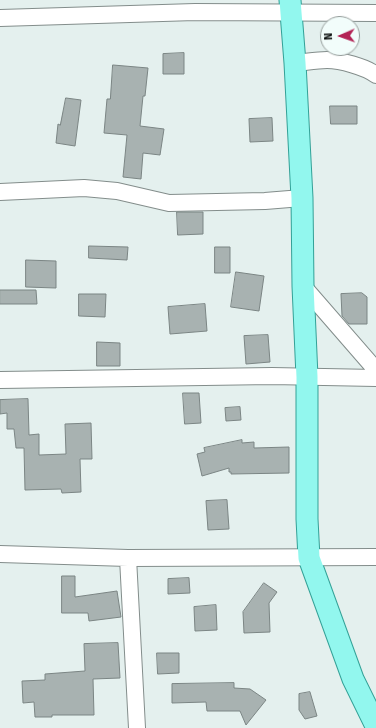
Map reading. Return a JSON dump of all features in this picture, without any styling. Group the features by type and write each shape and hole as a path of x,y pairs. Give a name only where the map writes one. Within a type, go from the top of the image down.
{"main road":[{"path":"290,6 295,63 302,198 303,286 307,377 307,519 309,558 353,679 376,726"}],"street":[{"path":"0,18 194,6 290,6 376,13"},
{"path":"295,63 328,60 352,64 376,75"},
{"path":"0,192 84,188 118,191 169,203 265,201 302,198"},
{"path":"303,286 376,370"},
{"path":"0,380 272,376 376,378"},
{"path":"0,554 128,558 376,557"},
{"path":"128,558 137,728"}],"building":[{"path":"184,53 184,74 163,74 163,54"},
{"path":"113,65 148,68 140,126 164,129 160,155 143,153 141,179 123,177 127,135 104,133 107,99 110,99"},
{"path":"66,98 81,100 75,146 56,143 58,124 60,125"},
{"path":"330,106 357,106 357,124 331,124"},
{"path":"272,118 273,141 250,142 249,119"},
{"path":"177,212 203,212 203,234 178,235"},
{"path":"89,246 128,247 127,260 89,258"},
{"path":"215,247 230,247 230,273 215,273"},
{"path":"26,260 56,261 56,288 26,287"},
{"path":"236,272 264,276 259,311 231,307"},
{"path":"0,290 36,290 37,304 0,304"},
{"path":"362,293 367,297 367,324 349,324 342,316 341,294"},
{"path":"79,294 106,294 105,317 79,316"},
{"path":"205,304 207,331 170,334 168,307"},
{"path":"268,335 270,362 246,364 244,336"},
{"path":"97,342 120,343 120,366 97,366"},
{"path":"183,393 199,393 201,423 185,424"},
{"path":"28,399 29,435 39,434 39,455 66,454 65,424 91,423 92,459 80,459 81,492 62,493 61,489 25,490 24,448 16,448 14,429 7,429 7,413 0,414 0,400"},
{"path":"240,407 241,420 226,421 225,408"},
{"path":"242,440 242,443 254,442 254,448 289,447 289,473 231,474 231,472 229,472 229,468 202,476 197,454 205,452 204,448"},
{"path":"227,500 229,529 208,530 206,501"},
{"path":"62,576 75,576 75,597 117,591 121,617 89,621 88,613 62,613"},
{"path":"189,578 190,593 168,594 168,579"},
{"path":"264,583 277,592 269,603 270,632 244,633 243,612"},
{"path":"216,605 217,630 195,631 194,607"},
{"path":"118,643 120,678 93,679 94,715 52,715 52,717 35,717 34,702 23,703 22,681 45,680 45,674 85,671 84,644"},
{"path":"157,653 179,653 179,673 158,674"},
{"path":"234,683 234,688 250,689 266,700 246,725 240,711 207,711 206,702 172,703 172,684"},
{"path":"310,692 317,716 305,719 299,710 299,694"}]}
